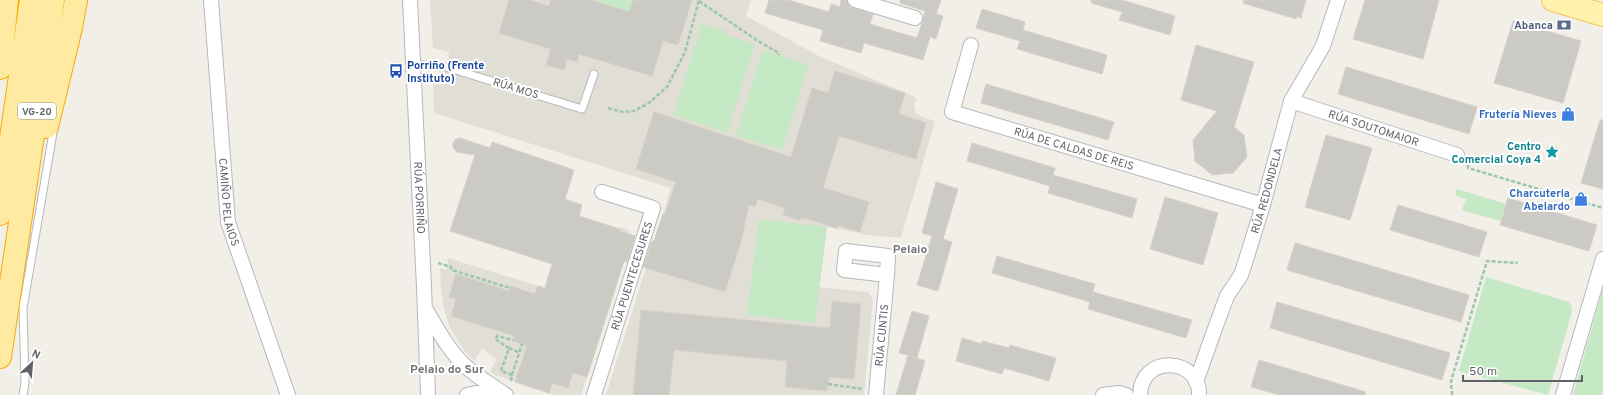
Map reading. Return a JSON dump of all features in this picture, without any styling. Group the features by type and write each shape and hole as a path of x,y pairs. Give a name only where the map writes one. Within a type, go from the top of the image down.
{"highway":[{"path":"0,68 7,0"},
{"name":"VG-20","path":"0,204 31,0"},
{"name":"VG-20","path":"0,357 53,0"},
{"path":"20,222 50,118 76,0"}],"main road":[{"path":"1553,0 1603,15"}],"street":[{"name":"CAMIÑO PELAIOS","path":"211,0 228,222 288,395"},
{"name":"RÚA PORRIÑO","path":"410,0 428,395"},
{"name":"RÚA REDONDELA","path":"1200,390 1212,334 1228,296 1241,275 1263,205 1291,101 1323,46 1338,0"},
{"path":"861,1 915,18"},
{"name":"RÚA DE CALDAS DE REIS","path":"971,45 952,112 1263,205"},
{"name":"RÚA SOUTOMAIOR","path":"1291,101 1463,158"},
{"name":"RÚA PUENTECESURES","path":"594,395 653,208 602,192"},
{"path":"1563,395 1603,259"},
{"name":"RÚA CUNTIS","path":"872,392 887,274"},
{"path":"425,308 450,348 463,364 481,379 508,389"},
{"path":"1140,395 1140,388 1148,373 1157,367 1174,365 1183,368 1191,374 1200,390"},
{"path":"467,395 476,393 499,395"},
{"path":"1103,395 1119,393 1126,395"}],"lane":[{"path":"23,395 25,383 23,308 71,28"},
{"name":"RÚA MOS","path":"413,64 446,67 582,109 594,74"}],"path":[{"path":"608,108 622,112 634,111 649,103 667,87 685,52 699,0 758,41 779,52 778,55"},
{"path":"1463,158 1468,168 1603,208"},
{"path":"1452,395 1451,381 1487,260 1518,264"},
{"path":"438,263 451,267 452,270 510,288"},
{"path":"513,340 497,336 496,339 509,348 520,353"},
{"path":"508,389 522,344"},
{"path":"509,348 502,371 512,375"},
{"path":"828,384 872,392"}],"shaded area":[{"path":"430,0 751,0 746,16 817,55 917,98 914,104 916,113 922,117 935,121 901,238 868,235 827,227 821,253 820,287 866,292 869,293 873,300 864,395 606,395 671,188 434,113 433,84 435,79 439,76 444,76 449,52 433,48"},
{"path":"567,200 582,205 579,216 619,229 620,227 629,230 632,235 581,395 555,395 495,375 490,371 497,359 482,349 474,361 464,350 450,328 443,305 441,287 440,268 447,270 448,258 545,288 567,216"}],"green space":[{"path":"592,0 633,0 629,12"},
{"path":"702,24 726,31 725,35 755,44 727,133 673,115"},
{"path":"763,50 809,65 782,150 736,136"},
{"path":"1457,189 1506,204 1500,221 1462,210 1466,199 1455,195"},
{"path":"759,219 827,227 815,323 747,315"},
{"path":"1486,277 1569,302 1572,308 1571,315 1548,395 1459,371"},
{"path":"1603,288 1603,395 1573,395"}],"building":[{"path":"509,0 529,0 549,6 551,0 592,0 629,12 633,0 692,0 678,45 663,41 652,76 579,54 577,62 567,59 564,70 546,65 551,49 499,33"},
{"path":"769,0 788,0 829,12 831,4 840,7 841,0 847,0 849,6 852,8 873,14 870,24 917,38 925,11 900,3 900,0 941,0 936,14 943,16 936,39 930,37 923,60 864,43 861,53 820,41 823,30 765,13"},
{"path":"1091,0 1122,0 1175,16 1170,35 1119,20 1122,12 1091,3"},
{"path":"1244,0 1306,0 1301,18 1297,16 1296,19 1243,3"},
{"path":"1365,0 1439,0 1423,59 1353,39"},
{"path":"982,9 1025,22 1023,30 1107,55 1102,74 1017,49 1020,41 976,28"},
{"path":"1513,21 1581,41 1563,103 1494,83"},
{"path":"1196,45 1254,62 1234,127 1244,135 1247,157 1233,173 1212,175 1195,161 1193,140 1217,111 1181,100"},
{"path":"1346,67 1477,107 1469,134 1338,94"},
{"path":"835,71 905,93 899,114 926,123 916,159 839,136 823,188 869,202 860,232 838,225 837,228 801,217 800,220 783,215 785,208 758,199 755,207 749,205 741,242 725,292 643,267 663,214 665,214 676,182 636,169 654,112 791,157 812,88 828,93"},
{"path":"986,84 1114,122 1108,140 981,103"},
{"path":"1600,120 1603,120 1603,189 1581,183"},
{"path":"1326,135 1372,148 1350,220 1305,207"},
{"path":"460,138 490,148 492,142 574,170 565,199 582,205 579,216 620,229 619,231 635,236 627,262 624,261 587,377 573,373 568,388 552,383 549,393 515,382 527,346 513,341 515,336 451,316 456,299 449,297 456,274 509,291 510,286 535,294 538,286 545,288 552,264 450,231 475,155 457,152 453,148 453,143 456,139"},
{"path":"972,143 1055,168 1050,186 967,161"},
{"path":"1053,175 1137,199 1132,218 1048,193"},
{"path":"936,182 958,189 943,239 952,242 938,291 917,285 932,236 922,233"},
{"path":"1165,197 1218,213 1203,265 1150,249"},
{"path":"1508,198 1597,225 1589,251 1500,225"},
{"path":"1398,205 1487,232 1479,257 1390,230"},
{"path":"1295,243 1469,295 1461,322 1287,270"},
{"path":"997,256 1095,284 1093,292 1192,320 1186,338 1088,309 1090,302 992,273"},
{"path":"832,301 861,304 854,379 829,377 827,391 785,387 787,361 674,350 669,395 633,395 641,310 830,328"},
{"path":"1277,302 1450,353 1442,380 1270,328"},
{"path":"912,311 929,316 917,358 911,356 925,361 915,395 896,395 908,355 899,353"},
{"path":"962,338 982,344 982,341 1009,348 1010,345 1056,358 1049,381 1004,368 1002,374 956,361"},
{"path":"1259,360 1366,392 1365,395 1280,395 1251,387"}],"place":[{"name":"Abanca","path":"1564,25"},
{"name":"Porriño (Frente Instituto)","path":"396,71"},
{"name":"Frutería Nieves","path":"1568,114"},
{"name":"Centro Comercial Coya 4","path":"1552,152"},
{"name":"Charcuteria Abelardo","path":"1581,199"}],"district":[{"name":"Pelaio","path":"910,249"},
{"name":"Pelaio do Sur","path":"447,369"}]}
